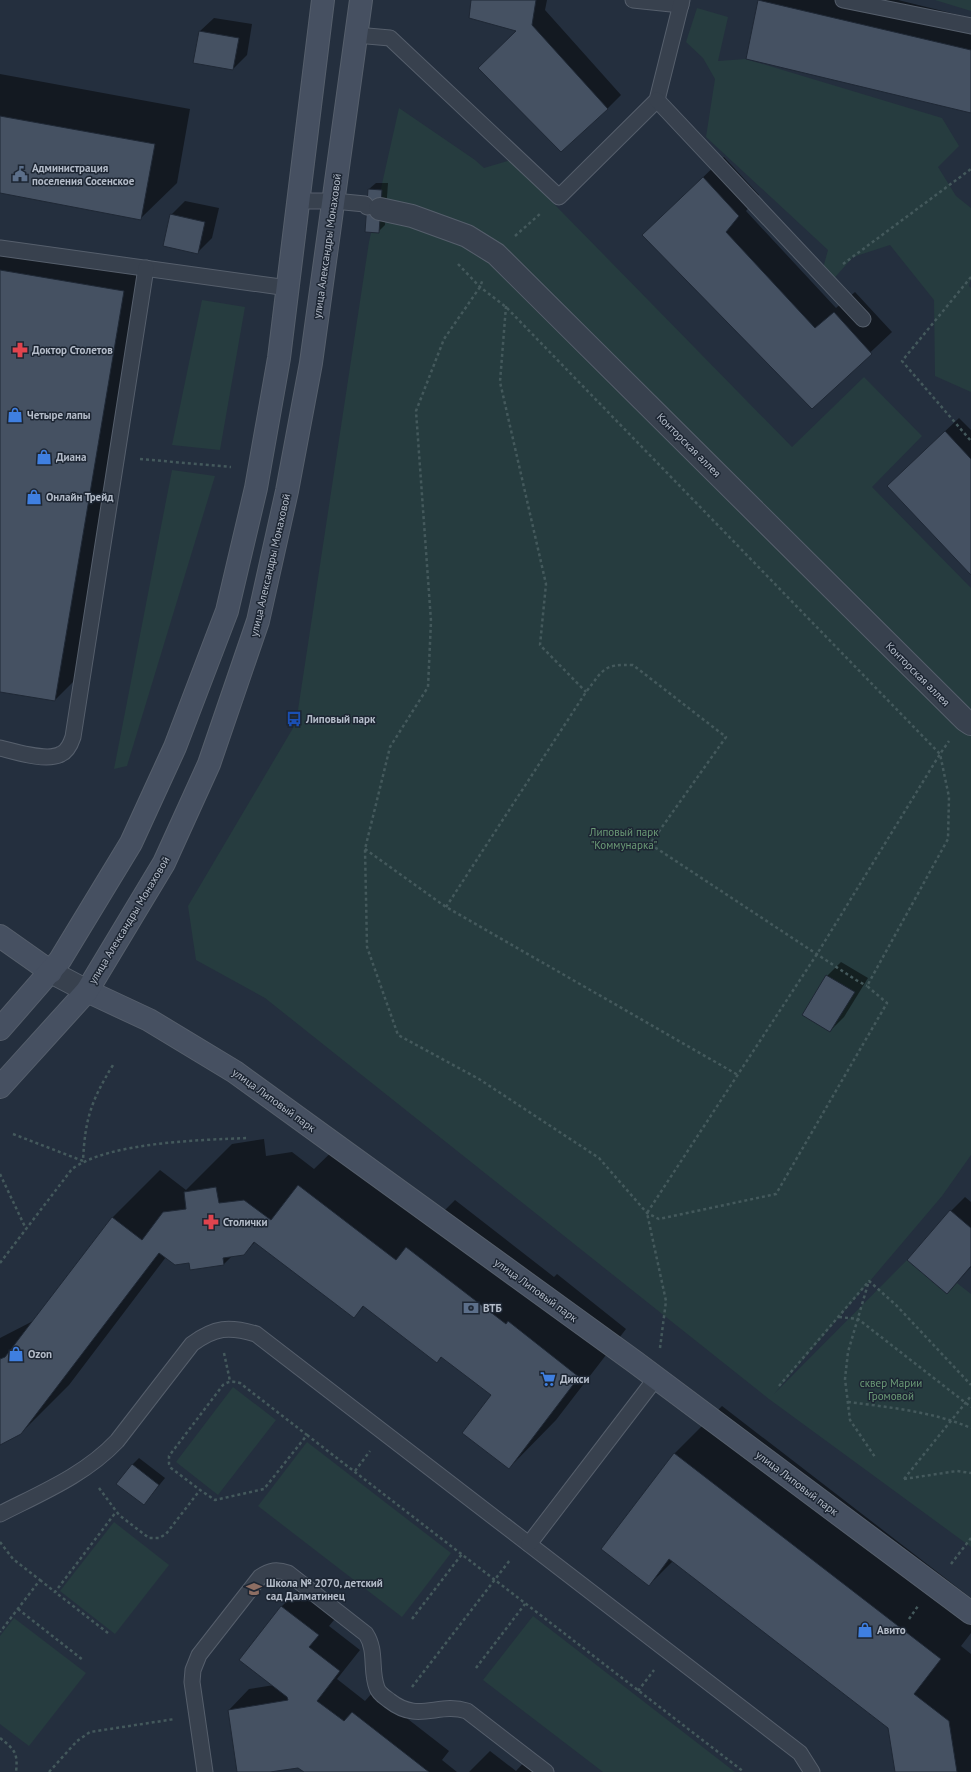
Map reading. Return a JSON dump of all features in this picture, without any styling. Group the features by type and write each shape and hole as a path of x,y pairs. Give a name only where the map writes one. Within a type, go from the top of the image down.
{"main road":[{"path":"0,1029 51,972 98,899 130,843 175,747 227,611 256,488 279,358 323,0"},
{"name":"улица Александры Монаховой","path":"0,1087 87,990 164,863 209,764 258,621 287,491 311,363 361,0"},
{"path":"0,936 51,972"},
{"name":"улица Липовый парк","path":"87,990 149,1020 236,1072 656,1378 971,1613"}],"street":[{"name":"Конторская аллея","path":"374,208 412,216 467,236 496,254 968,722"},
{"path":"51,972 87,990"}],"lane":[{"path":"356,35 390,38 559,197 657,100 682,3 633,0"},
{"path":"843,0 971,26"},
{"path":"657,100 863,319"},
{"path":"298,201 334,201 365,204 374,208"},
{"path":"0,248 288,288"},
{"path":"0,748 50,758 62,754 68,748 73,737 146,268"},
{"path":"0,1514 85,1469 104,1454 117,1441 192,1344 211,1332 227,1328 256,1334 800,1753 812,1772"},
{"path":"527,1542 656,1378"},
{"path":"205,1772 192,1682 195,1663 260,1577 274,1570 288,1572 366,1634 372,1647 377,1688 382,1695 397,1707 410,1712 453,1709 467,1711 546,1772"}],"path":[{"path":"825,277 971,169"},
{"path":"446,907 586,692 604,669 617,665 633,665 726,737 650,844 856,980 868,986 887,1003 776,1194 659,1219 647,1213 599,1158 479,1079 398,1035 367,947 365,849 390,747 428,686 431,621 416,411 444,339 480,287 496,254 559,197"},
{"path":"454,260 480,287 506,307 940,754 949,797 948,839 868,986"},
{"path":"971,277 902,362 971,441"},
{"path":"505,299 506,307 500,382 546,584 540,645 586,692"},
{"path":"117,457 231,468"},
{"path":"656,1378 666,1301 647,1213 817,954 940,754 968,722"},
{"path":"365,849 446,907 738,1075"},
{"path":"83,1161 84,1139 91,1105 112,1066"},
{"path":"13,1134 83,1161"},
{"path":"0,1263 72,1169 83,1161 97,1156 167,1144 248,1138"},
{"path":"0,1174 26,1229"},
{"path":"779,1386 869,1281"},
{"path":"869,1281 848,1352 845,1379 850,1420 875,1457"},
{"path":"869,1281 897,1306 971,1385"},
{"path":"838,1317 858,1319 971,1407"},
{"path":"307,1435 262,1490 215,1500 172,1468 168,1461 169,1456 223,1385 232,1381 240,1383 744,1772"},
{"path":"971,1396 952,1422 904,1480 957,1471 971,1473"},
{"path":"848,1402 908,1410 971,1428"},
{"path":"85,1469 116,1512 149,1538 159,1538 166,1534 200,1490"},
{"path":"55,1592 116,1512"},
{"path":"0,1542 13,1559 108,1633"},
{"path":"397,1707 495,1580 527,1542"},
{"path":"412,1619 462,1554"},
{"path":"0,1632 40,1580"},
{"path":"476,1668 525,1604"},
{"path":"18,1609 83,1660"},
{"path":"49,1772 76,1740 90,1732 197,1716"},
{"path":"0,1738 16,1753 16,1772"}],"green space":[{"path":"935,0 971,0 971,11"},
{"path":"697,8 728,17 718,61 746,59 942,118 959,146 938,167 956,196 971,208 971,279 969,286 971,288 971,392 935,376 934,300 890,245 853,257 829,284 822,272 828,250 706,137 715,79 703,58 686,42"},
{"name":"Липовый парк \"Коммунарка\"","path":"399,108 475,160 484,168 511,160 792,447 864,377 922,436 872,487 971,588 971,1155 942,1196 774,1394 907,1260 947,1294 957,1283 971,1294 971,1547 769,1399 265,998 196,960 188,906 296,723 369,242"},
{"path":"202,300 245,307 220,450 172,445"},
{"path":"172,470 215,476 127,766 114,769"},
{"path":"233,1387 276,1420 218,1495 176,1462"},
{"path":"307,1442 451,1553 402,1617 258,1506"},
{"path":"114,1522 169,1565 115,1634 60,1591"},
{"path":"533,1616 735,1772 603,1772 483,1680"},
{"path":"14,1618 86,1673 29,1746 0,1724 0,1636"}],"building":[{"path":"471,0 536,0 532,25 608,109 561,152 478,68 516,31 469,18"},
{"path":"758,0 971,50 971,113 746,59"},
{"path":"199,31 239,38 233,70 193,63"},
{"path":"0,116 155,144 141,220 0,193"},
{"path":"703,177 739,216 726,232 815,328 834,312 872,354 812,409 642,235"},
{"path":"368,189 382,190 379,233 365,232"},
{"path":"170,214 205,222 198,254 163,246"},
{"path":"0,270 124,291 55,701 0,692"},
{"path":"945,431 971,459 971,575 887,486"},
{"path":"826,975 855,992 830,1032 802,1015"},
{"path":"298,1185 396,1260 406,1247 506,1324 508,1321 579,1377 509,1469 462,1433 491,1395 441,1357 437,1363 363,1306 354,1318 254,1242 244,1255 223,1258 224,1265 190,1270 189,1263 175,1265 159,1253 21,1434 0,1445 0,1359 5,1357 112,1217 142,1240 163,1212 186,1209 184,1192 216,1187 219,1203 244,1200 271,1220"},
{"path":"950,1210 971,1228 971,1266 947,1294 907,1260"},
{"path":"674,1453 941,1659 914,1694 949,1721 957,1772 895,1772 888,1728 669,1559 649,1586 601,1549"},
{"path":"132,1464 159,1485 144,1505 116,1484"},
{"path":"281,1606 319,1635 309,1647 340,1671 317,1701 344,1721 352,1712 429,1772 304,1772 298,1768 270,1772 237,1772 228,1710 288,1700 287,1697 239,1660"}],"place":[{"name":"Администрация поселения Сосенское","path":"20,174"},
{"name":"Доктор Столетов","path":"20,350"},
{"name":"Четыре лапы","path":"15,415"},
{"name":"Диана","path":"44,457"},
{"name":"Онлайн Трейд","path":"34,497"},
{"name":"Липовый парк","path":"294,719"},
{"name":"Столички","path":"211,1222"},
{"name":"ВТБ","path":"471,1308"},
{"name":"Ozon","path":"16,1354"},
{"name":"Дикси","path":"548,1379"},
{"name":"Школа № 2070, детский сад Далматинец","path":"254,1589"},
{"name":"Авито","path":"865,1630"}],"park label":[{"name":"сквер Марии Громовой","path":"891,1389"}]}
